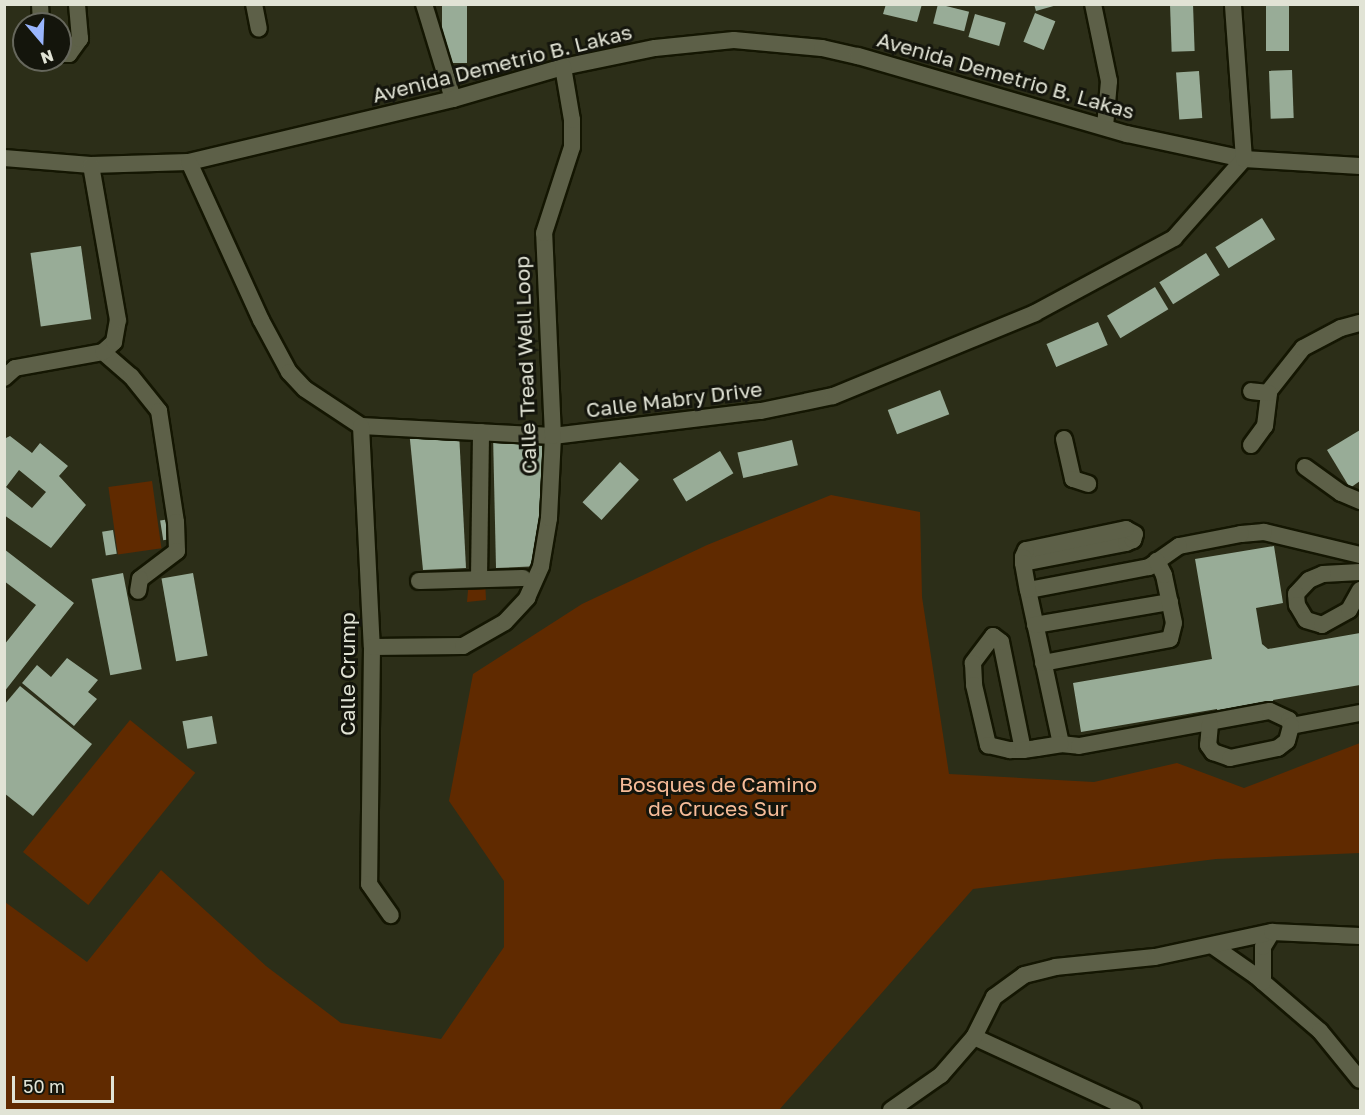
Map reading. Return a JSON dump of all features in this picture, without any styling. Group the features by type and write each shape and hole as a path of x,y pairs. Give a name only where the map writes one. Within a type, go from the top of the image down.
{"street":[{"path":"72,50 80,39 77,4"},
{"path":"254,4 258,30"},
{"path":"424,4 453,99"},
{"path":"1093,4 1109,81 1106,127"},
{"path":"1233,4 1244,159"},
{"name":"Avenida Demetrio B. Lakas","path":"4,158 92,165 189,162 453,99 563,67 699,43 769,42 858,56 1106,127 1244,159 1360,166"},
{"name":"Calle Tread Well Loop","path":"372,647 463,646 505,622 527,598 541,566 549,518 553,436 544,232 572,147 572,120 563,67"},
{"name":"Calle Mabry Drive","path":"361,426 553,436 760,411 833,396 1035,313 1142,257 1174,238 1244,159"},
{"path":"189,162 283,362 305,389 361,426"},
{"path":"8,368 103,352 114,342 118,320 92,165"},
{"path":"1251,445 1265,426 1269,391 1303,348 1317,338 1360,323"},
{"path":"103,352 131,376 159,411 176,522 177,551 140,579 138,591"},
{"path":"1251,391 1269,391"},
{"name":"Calle Crump","path":"361,426 372,647 369,884 392,915"},
{"path":"479,578 481,432"},
{"path":"1064,439 1074,479 1088,484"},
{"path":"1305,467 1341,493 1360,501"},
{"path":"1023,563 1126,543 1133,540 1135,534 1126,529 1033,548 1023,555 1023,563 1035,626 1061,744"},
{"path":"1029,590 1140,570 1179,546 1264,532 1360,555"},
{"path":"1043,663 1170,639 1174,623 1157,561"},
{"path":"1360,572 1323,574 1309,580 1296,594 1297,605 1306,620 1322,624 1349,610 1360,590"},
{"path":"419,581 523,578"},
{"path":"1035,626 1170,602"},
{"path":"1023,750 1001,642 993,636 973,663 974,685 988,745 999,750 1023,750 1061,744 1079,746 1210,724 1270,711 1289,720 1291,726 1287,741 1278,748 1230,758 1213,752 1208,745 1210,724"},
{"path":"1291,726 1360,713"},
{"path":"891,1110 941,1074 974,1036 994,997 1024,975 1213,946 1272,932 1360,936"},
{"path":"1263,982 1263,947 1272,932"},
{"path":"1213,946 1263,982 1320,1031 1360,1080"},
{"path":"974,1036 1134,1110"}],"green space":[{"path":"152,481 161,548 118,554 108,487"},
{"name":"Bosques de Camino de Cruces Sur","path":"831,495 920,512 922,597 949,774 1094,782 1177,763 1244,788 1360,743 1360,853 1216,859 973,889 779,1110 5,1110 5,902 87,962 161,870 266,966 341,1023 441,1039 504,947 504,881 449,801 473,674 582,604 707,545"},
{"path":"469,579 485,579 486,600 467,602"},
{"path":"130,720 195,773 88,905 23,852"}],"building":[{"path":"442,4 467,4 467,63 442,63"},
{"path":"886,4 922,4 917,22 883,14"},
{"path":"938,4 969,12 964,31 933,23"},
{"path":"1034,4 1057,4 1057,5 1036,11"},
{"path":"1193,4 1195,51 1172,52 1170,5"},
{"path":"1266,4 1289,4 1289,51 1266,51"},
{"path":"1035,13 1055,21 1044,50 1023,42"},
{"path":"975,14 1006,23 999,46 968,37"},
{"path":"1292,70 1294,118 1271,119 1269,71"},
{"path":"1199,71 1202,118 1179,119 1176,73"},
{"path":"1262,218 1275,239 1229,268 1215,247"},
{"path":"81,246 91,319 41,326 30,253"},
{"path":"1206,253 1220,275 1173,304 1159,282"},
{"path":"1155,287 1168,309 1120,338 1107,316"},
{"path":"1098,322 1108,345 1056,367 1046,344"},
{"path":"940,390 949,414 897,434 888,410"},
{"path":"409,430 459,432 466,568 423,570"},
{"path":"1360,430 1360,481 1350,488 1327,450"},
{"path":"493,434 553,436 541,566 496,568"},
{"path":"10,436 32,453 40,443 68,466 59,476 86,505 51,548 4,515 4,439","holes":["19,470 46,492 32,508 6,487"]},
{"path":"792,440 798,465 743,478 737,453"},
{"path":"720,451 733,473 686,502 673,479"},
{"path":"620,462 639,480 602,520 582,502"},
{"path":"170,519 173,539 163,540 160,521"},
{"path":"113,530 117,554 106,555 102,532"},
{"path":"1274,546 1283,603 1256,608 1262,644 1268,649 1360,633 1360,685 1273,700 1274,705 1218,715 1217,709 1081,732 1073,683 1212,659 1195,559"},
{"path":"4,549 74,603 4,692 4,645 36,605 4,581"},
{"path":"123,573 142,669 110,675 92,579"},
{"path":"193,573 208,656 176,661 161,579"},
{"path":"67,658 98,680 88,692 97,699 74,726 22,683 37,665 51,677"},
{"path":"20,686 92,744 33,816 4,793 4,705"},
{"path":"212,716 217,744 187,749 182,721"}]}
